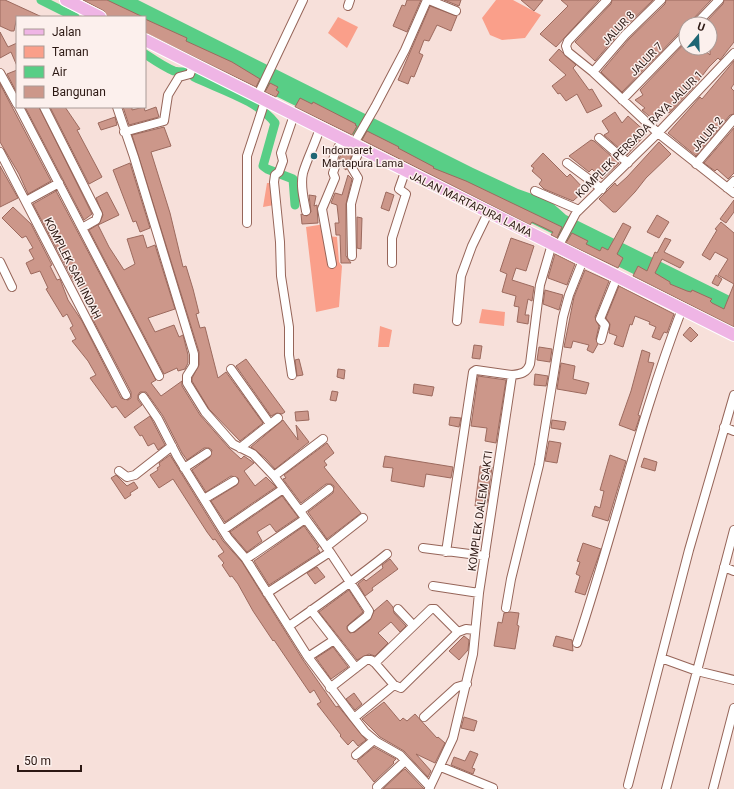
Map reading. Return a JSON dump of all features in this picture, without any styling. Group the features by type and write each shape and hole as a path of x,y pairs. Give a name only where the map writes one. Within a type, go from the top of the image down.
{"main road":[{"path":"75,2 98,16"},
{"name":"JALAN MARTAPURA LAMA","path":"146,41 191,70 261,102 294,115 353,143 405,172 557,245 583,260 734,335"}],"street":[{"path":"246,223 247,156 272,66 303,0"},
{"path":"332,264 322,209 335,178 333,173 336,164 334,161 334,156 353,143 370,115 405,50 428,0 456,11"},
{"path":"606,0 568,40 566,46 568,52 593,72 658,133 731,191 734,181"},
{"name":"JALUR 8","path":"593,72 625,35 661,0"},
{"path":"704,16 719,0"},
{"name":"JALUR 7","path":"622,100 678,42"},
{"name":"KOMPLEK PERSADA RAYA JALUR 1","path":"578,212 658,133 734,52"},
{"path":"124,132 164,121 168,95 179,77 191,70"},
{"path":"0,73 16,102"},
{"path":"20,108 159,376"},
{"path":"45,108 98,214 96,220 82,228"},
{"path":"116,108 134,157 194,354 194,365 187,376 187,383 205,412 226,437 233,444 253,454 274,476 328,549 369,610 367,616 352,628"},
{"path":"292,375 289,355 289,327 281,276 277,173 283,161 281,153 294,115"},
{"name":"JALUR 2","path":"696,164 734,119"},
{"path":"306,212 302,188 303,174 314,149 320,128"},
{"path":"599,138 628,162"},
{"path":"352,256 351,204 358,178 352,168 353,143"},
{"name":"KOMPLEK SARI INDAH","path":"0,152 126,395"},
{"path":"567,163 602,189"},
{"path":"392,263 392,238 406,194 399,189 405,172"},
{"path":"26,201 59,183"},
{"path":"446,552 473,372 476,370 512,375 521,374 526,371 530,364 540,285 557,245 578,212 535,191"},
{"path":"457,321 461,276 474,242 488,213"},
{"path":"506,608 539,465 563,317 569,295 583,260"},
{"path":"0,262 12,287"},
{"path":"601,340 606,325 600,319 617,277"},
{"path":"577,643 604,557 650,399 682,309"},
{"path":"231,369 270,424"},
{"name":"KOMPLEK DALEM SAKTI","path":"430,788 441,767 453,738 473,654 479,593 512,375"},
{"path":"628,785 661,658 734,395"},
{"path":"143,397 158,419 184,468 223,530 246,559 308,657 330,688 374,740 396,752 430,788"},
{"path":"240,448 278,418"},
{"path":"724,427 734,431"},
{"path":"274,476 323,439"},
{"path":"119,472 127,477 135,475 172,446"},
{"path":"184,468 208,453"},
{"path":"204,499 234,481"},
{"path":"223,530 283,489"},
{"path":"300,511 329,489"},
{"path":"267,593 328,549 363,518"},
{"path":"246,559 305,519"},
{"path":"666,789 734,530"},
{"path":"423,548 485,556"},
{"path":"288,626 387,554"},
{"path":"724,567 734,570"},
{"path":"433,586 479,593"},
{"path":"398,609 413,625"},
{"path":"374,662 431,609 435,609 458,632"},
{"path":"311,610 356,668"},
{"path":"330,688 366,660 371,660 394,684 401,688 458,632 466,629 475,630"},
{"path":"308,657 334,640"},
{"path":"661,658 697,671 734,680"},
{"path":"354,718 394,684"},
{"path":"424,717 457,687 467,684"},
{"path":"713,789 734,708"},
{"path":"356,755 374,740"},
{"path":"377,787 405,761"},
{"path":"441,767 493,788"}],"green space":[{"path":"496,0 513,0 541,15 525,38 502,40 490,35 482,18"},
{"path":"338,17 358,27 347,48 328,33"},
{"path":"267,183 274,183 274,205 263,207"},
{"path":"325,224 328,236 337,237 339,262 342,266 339,307 316,312 306,227"},
{"path":"482,309 505,312 504,326 479,323"},
{"path":"380,326 392,330 389,347 378,347"}],"water":[{"path":"83,0 138,0 473,168 518,189 549,200 566,215 734,298 734,324 146,31 146,16 115,16"}],"building":[{"path":"0,0 5,0 40,16 16,16 14,31 0,26"},
{"path":"83,0 107,0 141,16 106,16 104,11"},
{"path":"407,0 421,0 407,32 393,26 402,5 405,6"},
{"path":"444,0 461,0 459,6"},
{"path":"521,0 543,0 534,11"},
{"path":"561,0 599,0 556,47 540,34 568,6"},
{"path":"612,0 653,0 621,31 595,61 575,42 611,4"},
{"path":"666,0 711,0 696,16 678,16 678,34 622,92 601,72 629,39 665,4"},
{"path":"724,0 734,0 734,42 720,60 718,58 709,67 692,89 669,113 666,111 656,122 642,110 645,108 635,100 643,95 640,90 678,50 678,56 718,56 718,16 712,16 723,4"},
{"path":"430,6 457,16 451,31 437,25 429,41 424,40 419,53 423,55 414,77 411,76 408,84 398,80"},
{"path":"146,19 187,38 186,41 232,62 260,79 256,87 146,33"},
{"path":"0,32 8,47 16,43 16,64 11,52 0,58"},
{"path":"559,49 576,65 573,68 589,90 592,89 602,106 587,113 577,94 566,101 560,93 558,94 552,86 566,75 549,60"},
{"path":"734,61 734,84 731,88 734,91 734,114 730,115 696,156 668,133 700,97 702,99"},
{"path":"16,70 16,91 7,74"},
{"path":"270,83 278,87 276,90 279,92 276,97 265,92"},
{"path":"0,84 51,181 28,194 19,174 0,142"},
{"path":"300,98 312,104 313,102 356,124 355,125 357,126 352,135 295,107"},
{"path":"156,107 159,117 129,125 123,108 132,108 132,110 144,108 145,111"},
{"path":"26,108 39,108 92,214 84,220"},
{"path":"51,108 66,108 80,129 77,130 102,177 89,184"},
{"path":"615,112 622,123 628,116 647,133 627,155 604,135 609,132 602,121"},
{"path":"115,117 117,125 101,130 98,123"},
{"path":"164,127 171,146 151,152 170,213 183,267 186,266 193,289 199,313 196,314 200,328 205,327 218,378 226,372 263,423 240,441 209,409 192,381 192,378 199,365 199,352 132,135"},
{"path":"734,128 734,173 728,179 717,169 715,171 704,163"},
{"path":"367,131 399,147 398,148 434,167 433,168 466,181 562,227 557,238 551,235 553,232 532,222 530,225 362,140"},
{"path":"591,140 619,163 602,179 592,169 589,172 569,156"},
{"path":"659,142 671,154 646,178 616,212 613,212 599,199 615,183 617,186 627,177"},
{"path":"344,148 353,152 346,170 341,166 339,159"},
{"path":"543,153 567,177 570,174 585,190 573,201 544,189 539,184 542,180 532,171 534,168 531,166"},
{"path":"130,163 150,228 140,232 136,221 133,222 113,170"},
{"path":"0,166 18,198 0,207"},
{"path":"348,175 352,179 346,204 346,256 351,263 341,263 340,235 336,235 335,223 339,223 337,205 331,203 335,193 342,195"},
{"path":"56,191 156,380 151,383 161,396 182,381 182,386 200,415 229,448 241,459 244,456 254,463 244,471 255,486 266,477 276,487 225,522 211,501 237,485 239,481 238,478 231,476 206,492 192,470 210,457 212,450 209,448 204,448 187,460 163,416 146,392 140,392 138,395 138,400 142,405 125,418 116,406 112,408 90,378 96,375 88,361 72,341 76,339 70,328 73,326 67,314 63,317 46,289 48,288 40,271 31,274 26,263 34,259 29,250 33,248 26,236 22,238 2,218 13,207 31,224 52,265 50,266 57,280 60,279 68,300 82,321 121,398 128,400 131,398 131,392 91,316 94,315 76,281 74,282 33,204"},
{"path":"107,192 119,215 98,225 109,247 124,270 135,264 127,239 143,235 147,248 155,245 175,309 148,318 155,332 174,325 179,337 183,335 188,355 188,363 185,369 178,371 177,368 164,374 89,230 99,224 103,215 96,198"},
{"path":"386,192 394,195 389,211 381,208"},
{"path":"309,195 316,196 314,206 317,205 318,223 302,224 301,214 307,216 311,212"},
{"path":"734,200 734,212 726,223 720,219"},
{"path":"657,215 669,222 659,238 647,232"},
{"path":"357,217 362,218 361,249 357,248"},
{"path":"721,222 734,233 734,284 718,275 728,259 715,252 710,260 702,255 717,230 715,229"},
{"path":"623,223 631,227 617,254 623,258 618,268 566,243 572,233 588,241 586,244 600,251 602,247 608,250"},
{"path":"511,238 534,246 526,271 516,268 512,280 534,287 532,301 528,299 525,315 529,315 528,324 517,322 519,307 514,306 516,296 502,292 507,274 500,271"},
{"path":"665,238 671,240 664,252 684,262 680,268 662,259 655,273 670,282 670,284 687,291 691,292 692,290 712,299 710,301 712,303 724,309 734,284 734,327 633,276 638,266 647,271 655,252 657,253"},
{"path":"555,254 575,264 567,285 548,278"},
{"path":"585,270 609,281 595,317 599,326 596,339 598,344 593,353 587,350 589,345 573,341 571,348 564,347 574,297"},
{"path":"716,275 722,279 718,286 712,283"},
{"path":"619,286 674,314 667,333 664,332 660,340 652,337 656,327 649,324 650,322 635,316 632,325 630,324 623,347 614,344 617,336 609,333 610,324 606,318"},
{"path":"545,290 563,295 559,310 543,304"},
{"path":"690,327 698,335 691,342 683,335"},
{"path":"474,345 482,346 480,359 472,358"},
{"path":"539,347 552,349 550,362 537,360"},
{"path":"642,350 650,353 648,362 654,363 638,415 640,416 635,431 619,425 631,391"},
{"path":"246,359 285,412 282,414 277,413 271,416 236,366"},
{"path":"299,359 303,375 297,376 295,360"},
{"path":"561,363 575,366 573,379 589,383 586,394 557,389"},
{"path":"338,369 345,370 344,379 337,377"},
{"path":"535,374 548,376 546,386 534,385"},
{"path":"478,376 506,380 496,443 485,441 487,428 471,426"},
{"path":"414,384 434,387 432,396 413,393"},
{"path":"332,391 338,392 336,401 330,400"},
{"path":"308,411 309,420 296,421 295,412"},
{"path":"150,416 165,445 158,450 154,443 148,446 142,435 140,436 134,427"},
{"path":"450,417 461,418 459,427 449,425"},
{"path":"283,420 298,440 296,425 309,442 275,469 265,458 251,447"},
{"path":"552,420 566,422 564,430 551,428"},
{"path":"549,441 561,443 557,463 545,461"},
{"path":"327,443 334,453 324,461 327,465 324,467 361,513 327,539 308,512 333,493 334,486 331,484 326,484 301,503 283,479 286,478 284,475"},
{"path":"170,455 223,541 242,562 303,660 336,707 338,706 366,740 358,746 353,740 348,745 340,736 341,735 317,704 321,702 314,690 310,693 274,640 273,641 253,611 238,584 232,576 230,577 222,565 224,563 218,556 224,552 215,539 213,540 207,532 173,479 159,488 150,475 158,470 157,468 160,466 159,463"},
{"path":"610,455 626,461 608,521 592,516 595,506 600,508 604,491 600,490"},
{"path":"385,456 453,467 451,478 426,474 424,487 391,481 393,468 383,467"},
{"path":"644,458 657,462 655,471 641,467"},
{"path":"480,466 492,467 487,503 484,502 484,507 475,506"},
{"path":"116,475 127,486 134,482 138,488 130,493 131,495 125,499 111,478"},
{"path":"282,496 298,517 276,532 270,524 257,532 262,541 247,552 230,532"},
{"path":"304,526 319,547 317,548 320,552 269,585 254,561"},
{"path":"583,543 601,549 585,595 575,592 580,576 576,574 580,562 577,561"},
{"path":"390,559 398,569 372,588 373,590 365,596 358,584 364,579 366,581 383,568 382,565"},
{"path":"317,567 325,577 315,584 307,573"},
{"path":"349,590 363,612 347,626 350,633 355,632 370,620 374,611 387,600 393,607 394,613 406,626 400,632 391,622 378,633 388,643 375,656 369,654 357,660 319,612"},
{"path":"504,613 519,613 517,625 519,626 515,649 494,646 498,622 502,623"},
{"path":"464,636 469,640 468,650 459,660 449,651"},
{"path":"556,636 572,640 573,651 553,646"},
{"path":"333,647 348,667 331,679 316,658"},
{"path":"354,693 362,704 355,710 346,699"},
{"path":"384,702 400,721 403,718 407,721 415,714 437,738 438,737 445,743 435,763 416,754 431,771 428,777 404,751 380,737 362,719"},
{"path":"464,717 477,721 474,731 461,728"},
{"path":"374,747 396,759 393,762 394,763 374,782 357,761"},
{"path":"470,751 478,754 472,768 475,769 473,774 451,765 454,757 465,761"},
{"path":"405,769 424,789 383,789 402,771"}],"waterway":[{"path":"41,0 73,16"},
{"path":"146,55 174,71 191,73 194,77 238,96 268,115 275,123 263,166 293,179 295,205"}],"place":[{"name":"Indomaret Martapura Lama","path":"314,156"}]}
